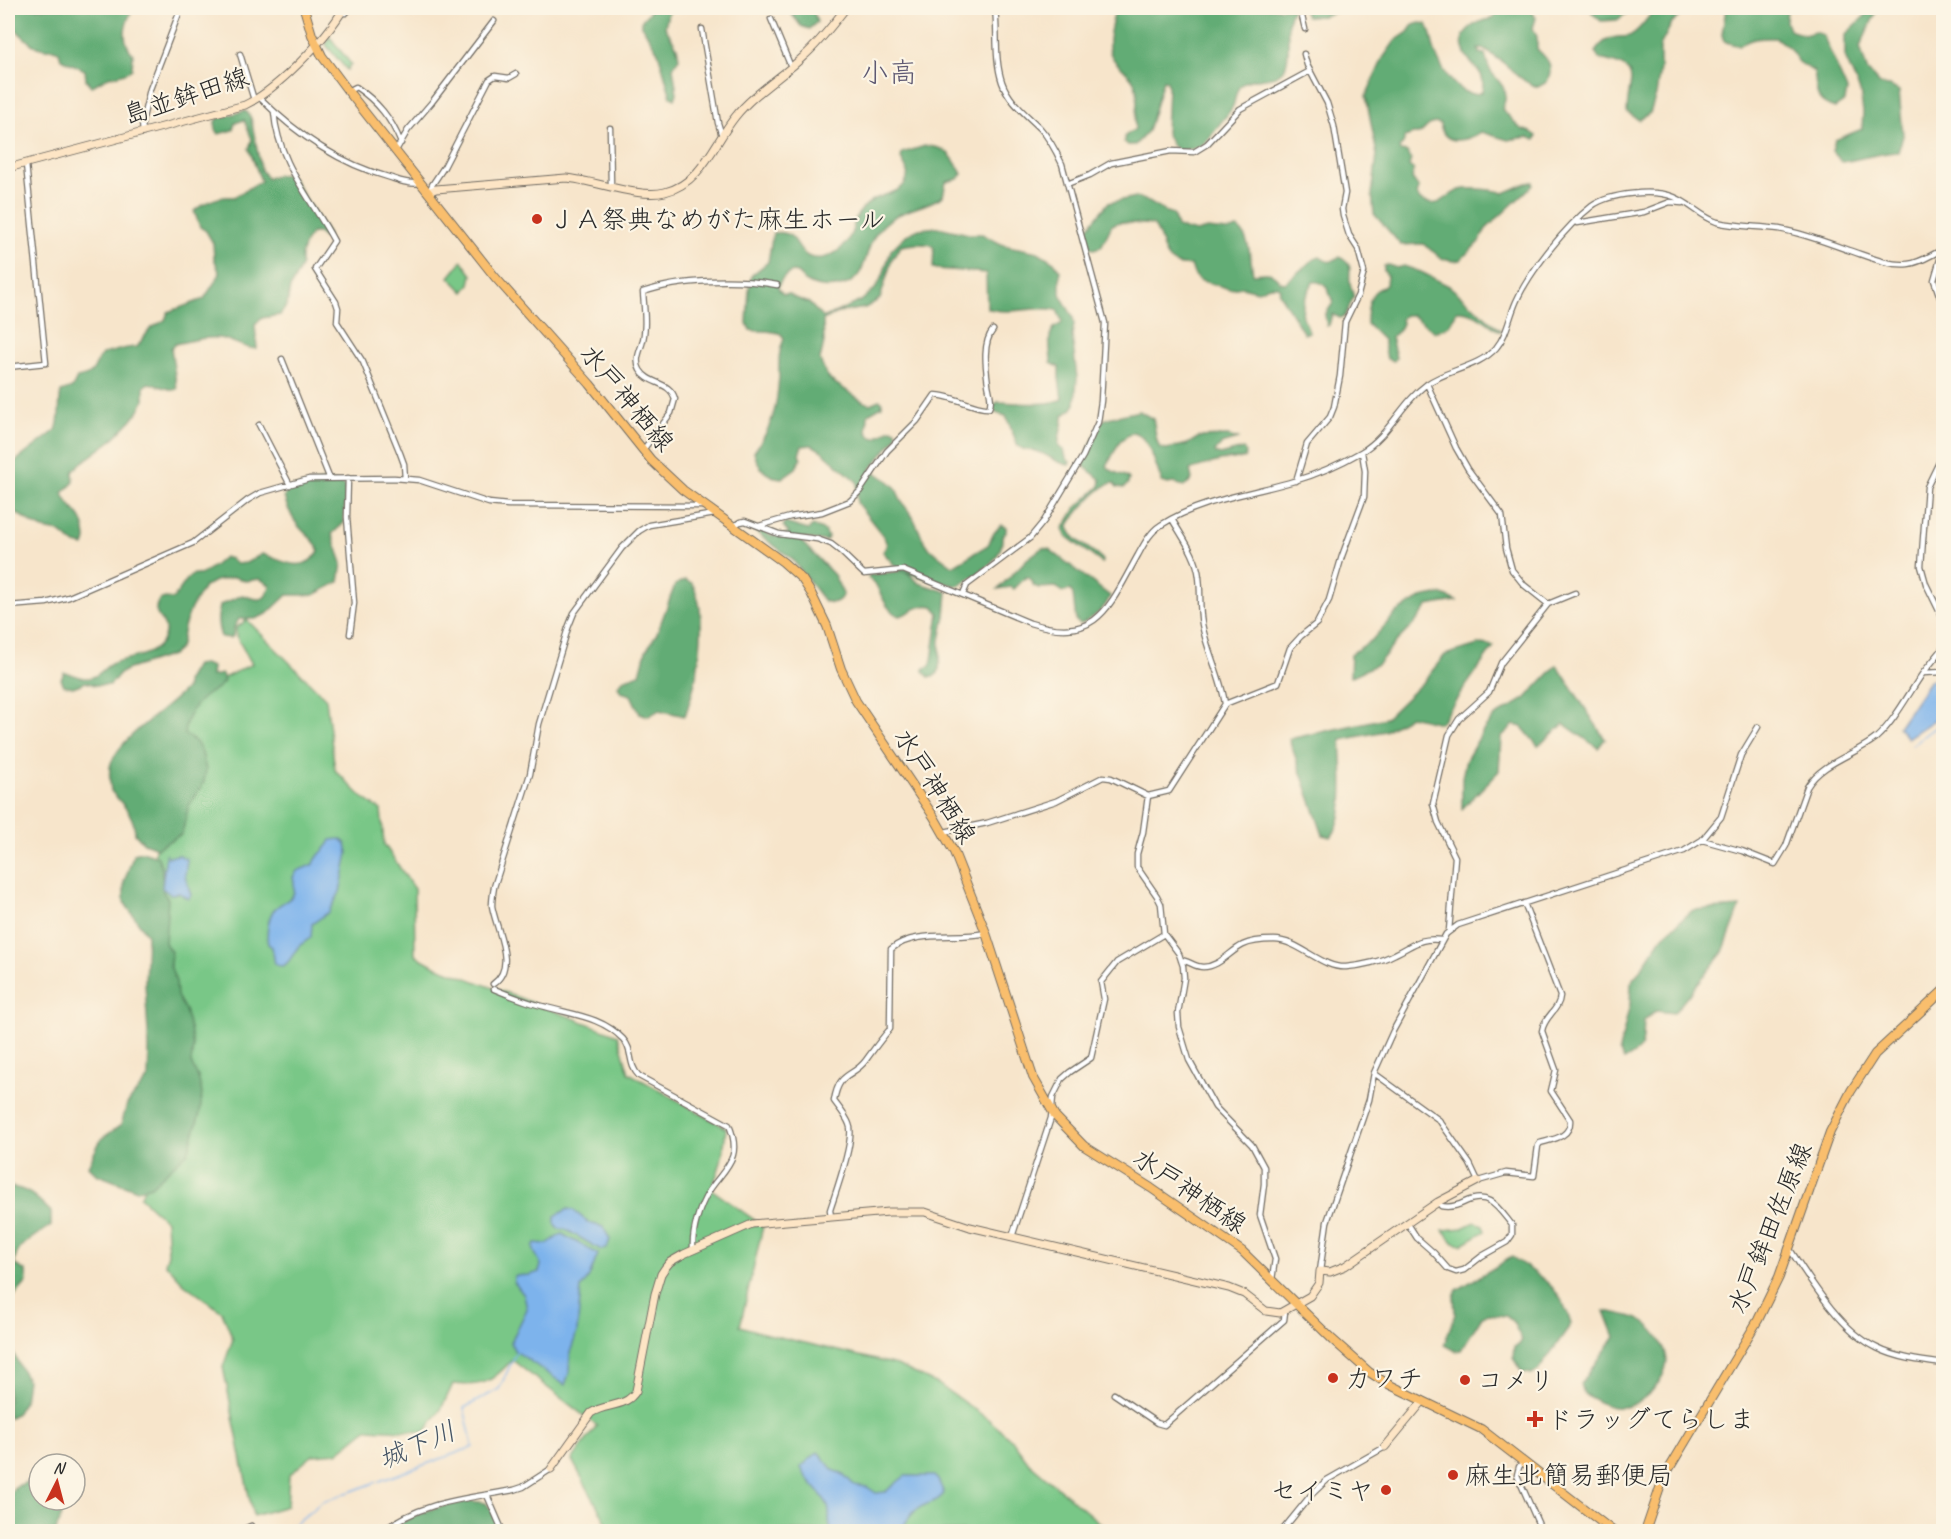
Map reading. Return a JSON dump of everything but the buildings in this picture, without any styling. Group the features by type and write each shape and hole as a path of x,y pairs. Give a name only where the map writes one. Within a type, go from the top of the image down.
{"main road":[{"name":"水戸神栖線","path":"304,8 316,43 325,60 348,91 508,293 590,384 643,450 666,476 783,562 807,586 818,605 841,669 856,702 944,832 986,933 1033,1077 1052,1111 1084,1146 1242,1251 1296,1306 1360,1365 1386,1383 1481,1429 1614,1532"},
{"name":"水戸鉾田佐原線","path":"1645,1532 1663,1479 1758,1320 1779,1277 1830,1132 1851,1091 1875,1054 1944,990"}],"street":[{"path":"143,133 142,122 150,89 181,8"},
{"path":"342,10 346,13 351,8"},
{"path":"429,191 566,178 649,194 672,190 691,178 703,166 742,109 822,38 846,8"},
{"path":"963,594 967,585 1030,538 1038,529 1079,463 1098,422 1101,401 1105,323 1062,164 1052,143 1041,129 1021,111 1002,83 995,8"},
{"path":"1299,8 1305,29"},
{"name":"島並鉾田線","path":"8,168 228,110 257,99 287,75 342,10"},
{"path":"771,19 791,67"},
{"path":"395,152 494,21"},
{"path":"702,29 722,136"},
{"path":"240,54 257,99 311,141 358,168 408,183 420,182"},
{"path":"1296,481 1307,444 1330,417 1334,408 1340,376 1345,322 1358,295 1364,272 1358,249 1349,235 1343,216 1345,193 1334,126 1327,103 1304,54"},
{"path":"1067,184 1090,176 1111,163 1171,151 1194,152 1207,144 1240,109 1310,71"},
{"path":"429,191 489,80 495,76 508,78 516,74"},
{"path":"348,91 356,87 380,107 391,121 401,143"},
{"path":"274,112 279,142 290,169 334,241 315,269 336,302 337,322 363,362 404,464 405,479"},
{"path":"610,128 611,186"},
{"path":"8,367 46,363 26,164"},
{"path":"734,526 745,521 779,534 817,539 831,544 864,574 903,570 963,594 969,599 1048,628 1067,630 1083,626 1098,618 1109,605 1155,529 1172,519 1218,502 1296,481 1362,452 1388,429 1427,384 1472,364 1497,348 1523,288 1562,236 1592,206 1614,198 1644,193 1672,196 1714,221 1779,229 1888,263 1911,264 1944,249 1934,280 1944,309"},
{"path":"1574,224 1644,213 1670,202 1685,203"},
{"path":"643,450 671,413 675,399 668,387 645,376 638,365 638,355 644,334 644,292 683,284 749,280 777,285"},
{"path":"759,526 790,516 822,512 850,501 860,491 887,451 916,421 935,395 989,408 991,400 987,346 988,338 993,330"},
{"path":"282,359 329,477"},
{"path":"1427,384 1468,469 1502,515 1506,548 1512,570 1524,585 1548,604"},
{"path":"259,425 290,484"},
{"path":"944,832 987,823 1056,801 1103,777 1111,778 1148,796 1169,791 1225,704 1278,683 1290,648 1321,618 1364,497 1365,471 1362,452"},
{"path":"1944,452 1927,487 1921,566 1926,584 1944,621"},
{"path":"8,606 46,603 69,597 182,549 205,535 260,493 309,479 329,477 419,480 489,503 508,505 705,506"},
{"path":"348,478 347,517 354,603 350,634"},
{"path":"693,1249 692,1237 704,1203 709,1192 732,1162 733,1133 729,1125 639,1076 631,1065 631,1054 627,1044 610,1028 598,1021 546,1007 493,986 505,972 505,962 492,904 494,887 530,774 538,724 574,613 626,543 639,531 658,524 718,514"},
{"path":"1172,519 1192,554 1197,569 1202,624 1209,651 1222,683 1225,704"},
{"path":"1449,931 1455,857 1438,822 1433,804 1447,744 1459,719 1485,697 1501,663 1548,604 1575,593"},
{"path":"1702,840 1742,851 1775,864 1786,846 1813,778 1874,739 1883,730 1923,673 1933,663 1944,642"},
{"path":"1923,673 1944,672"},
{"path":"381,1532 402,1517 434,1504 514,1490 523,1487 551,1469 591,1413 604,1407 618,1405 633,1396 638,1383 655,1294 661,1274 670,1262 693,1249 752,1224 918,1211 1012,1237 1229,1288 1244,1294 1269,1313 1276,1314 1285,1311 1307,1300 1319,1283 1327,1222 1370,1100 1374,1073 1393,1031 1449,931 1458,924 1684,851 1702,840 1721,817 1741,755 1758,727"},
{"path":"1148,796 1136,861 1139,872 1161,904 1164,934 1181,960 1184,978 1178,1013 1179,1027 1189,1060 1215,1107 1252,1145 1264,1167 1260,1215 1275,1259 1272,1280"},
{"path":"1320,1271 1330,1272 1345,1266 1438,1202 1478,1181 1506,1173 1534,1176 1540,1143 1560,1137 1570,1129 1570,1120 1551,1091 1556,1070 1542,1031 1543,1024 1560,1004 1560,996 1524,903"},
{"path":"831,1217 830,1210 850,1143 851,1131 850,1125 834,1101 836,1090 842,1079 866,1060 890,1029 891,949 897,944 920,939 986,933"},
{"path":"1012,1237 1051,1118 1053,1097 1062,1079 1091,1058 1104,999 1101,982 1117,962 1164,934"},
{"path":"1181,960 1198,967 1207,967 1223,960 1247,944 1276,940 1287,942 1335,966 1348,967 1390,956 1418,941 1442,940"},
{"path":"1374,1073 1439,1120 1470,1164 1478,1181"},
{"path":"1407,1224 1417,1238 1448,1269 1456,1272 1464,1270 1482,1256 1507,1242 1512,1235 1512,1226 1490,1200 1475,1198 1456,1206 1443,1207 1438,1202"},
{"path":"1789,1248 1836,1313 1874,1347 1891,1354 1944,1365"},
{"path":"1114,1394 1157,1423 1164,1425 1284,1320 1285,1311"},
{"path":"1281,1532 1311,1495 1327,1480 1385,1447 1414,1415 1423,1401"},
{"path":"1523,1461 1517,1474 1542,1532"},
{"path":"487,1495 502,1532"},
{"path":"237,1532 251,1526"}],"green space":[{"path":"8,8 133,8 125,31 126,43 133,54 132,69 91,86 86,80 85,70 61,59 59,52 54,49 39,48 34,45 8,23"},
{"path":"653,8 674,8 668,13 665,27 677,47 679,58 673,68 677,93 675,99 671,97 658,52 642,26 642,20"},
{"path":"787,8 816,8 814,13 817,22 809,29 801,26"},
{"path":"1115,8 1302,8 1292,10 1289,17 1288,58 1282,71 1272,77 1252,80 1241,85 1232,108 1209,139 1195,148 1178,150 1172,145 1166,133 1168,86 1167,81 1163,80 1148,131 1135,145 1128,145 1124,142 1125,136 1135,129 1137,93 1133,79 1115,61 1109,49 1109,36"},
{"path":"1302,8 1350,8 1322,16 1306,16"},
{"path":"1497,8 1530,8 1536,18 1533,28 1537,37 1537,49 1550,67 1547,82 1538,87 1525,81 1491,54 1481,48 1478,49 1479,53 1485,54 1491,71 1506,93 1502,109 1521,129 1537,136 1535,140 1528,137 1508,140 1481,132 1469,138 1451,139 1442,131 1440,124 1436,123 1419,134 1405,137 1399,148 1400,151 1407,152 1411,159 1409,166 1414,170 1412,178 1419,188 1417,194 1420,200 1427,203 1438,203 1464,189 1504,193 1533,182 1533,185 1486,229 1479,242 1460,260 1453,261 1443,259 1423,244 1401,245 1374,214 1372,194 1377,155 1366,96 1383,58 1395,41 1408,32 1413,25 1420,23 1427,24 1438,59 1453,82 1466,92 1474,94 1482,92 1482,78 1464,51 1463,37 1475,24 1494,18"},
{"path":"1591,8 1634,8 1617,20 1601,21 1592,13"},
{"path":"1657,8 1689,8 1672,23 1660,46 1656,95 1650,113 1639,120 1627,112 1631,83 1628,71 1623,66 1599,59 1595,52 1607,40 1628,36 1635,32"},
{"path":"1726,8 1787,8 1786,22 1789,30 1804,35 1815,32 1823,35 1847,90 1845,101 1835,108 1819,99 1814,72 1799,62 1789,48 1776,38 1757,38 1738,45 1724,41 1722,35"},
{"path":"1870,8 1878,8 1860,47 1867,70 1881,85 1890,86 1899,91 1903,136 1898,152 1842,162 1832,151 1835,140 1862,129 1863,112 1860,91 1845,57 1845,35 1870,11"},
{"path":"329,36 351,64 347,70 326,45"},
{"path":"244,111 251,118 261,170 267,178 284,175 293,179 328,234 327,237 323,238 319,233 312,233 306,241 301,255 301,267 290,288 287,305 280,315 262,318 255,325 257,349 213,338 175,344 171,348 177,389 148,383 144,387 144,401 137,414 112,440 73,472 74,482 63,493 81,519 86,538 84,546 75,544 59,532 43,529 33,524 8,507 8,467 56,430 61,392 72,388 77,378 92,372 102,354 137,347 150,329 165,320 168,312 204,299 220,274 214,258 213,243 206,231 200,227 194,211 213,200 234,197 261,181 249,149 252,139 244,120 235,123 233,130 219,134 216,130 215,122 219,118"},
{"path":"925,146 939,148 948,153 962,174 958,179 946,182 943,196 891,219 883,226 872,240 859,275 847,284 832,287 816,286 794,272 785,276 778,288 783,294 790,294 809,303 822,317 825,317 861,301 875,289 883,275 891,250 906,235 919,229 938,227 969,234 982,234 1003,245 1038,252 1054,262 1060,271 1060,294 1073,317 1072,335 1077,378 1075,404 1063,415 1059,439 1059,447 1064,450 1070,462 1069,465 1018,446 1006,416 996,413 993,409 998,402 1049,403 1062,399 1059,367 1051,363 1050,346 1050,335 1062,321 1057,310 1004,311 987,308 986,273 933,268 934,248 932,245 917,244 901,246 892,259 880,299 865,308 840,312 823,320 824,342 820,360 830,380 864,402 870,404 882,401 882,406 868,414 867,431 871,437 876,438 890,429 896,430 897,436 870,470 896,488 901,501 913,517 930,549 953,566 988,545 1001,525 1006,527 994,560 958,586 926,579 897,568 883,552 887,545 884,537 857,503 857,482 822,451 812,445 802,446 799,454 801,459 796,468 782,478 767,474 758,463 754,452 766,434 773,416 780,353 784,339 781,334 750,330 747,323 752,275 768,262 773,233 790,235 801,251 813,258 822,258 835,253 848,240 858,214 864,208 873,200 904,185 907,175 901,159 902,153"},
{"path":"1136,197 1173,214 1177,227 1196,232 1207,229 1228,231 1237,228 1247,241 1253,274 1272,274 1280,282 1285,283 1314,259 1320,257 1331,262 1340,257 1350,268 1350,284 1354,296 1345,316 1340,318 1332,314 1327,326 1325,315 1333,303 1332,299 1324,285 1313,282 1303,308 1303,317 1309,332 1304,334 1279,293 1278,286 1269,286 1258,291 1242,287 1230,289 1199,280 1191,265 1177,264 1167,257 1153,225 1120,222 1112,225 1101,247 1093,249 1090,247 1087,229 1108,203"},
{"path":"462,261 472,275 470,284 464,292 449,277"},
{"path":"1384,266 1397,268 1404,266 1449,286 1502,331 1469,312 1463,311 1457,311 1449,326 1435,332 1412,315 1405,315 1401,319 1399,330 1391,337 1396,358 1394,361 1387,359 1383,340 1367,324 1370,301 1377,290 1386,285 1387,275"},
{"path":"1139,411 1153,419 1160,448 1167,449 1188,444 1199,437 1228,436 1238,439 1221,444 1215,451 1216,453 1220,455 1243,449 1246,452 1245,458 1229,459 1190,470 1192,479 1184,486 1168,484 1162,482 1152,453 1139,435 1133,432 1120,441 1107,466 1127,477 1128,484 1124,488 1117,487 1114,483 1102,488 1082,508 1068,527 1078,541 1103,560 1102,563 1066,536 1063,529 1076,508 1100,486 1101,481 1082,462 1102,421"},
{"path":"323,481 341,483 345,486 344,523 332,534 342,563 339,582 314,595 287,595 267,614 255,619 239,619 233,636 230,638 221,637 218,621 220,605 242,595 256,599 264,598 270,585 260,579 246,581 234,577 215,581 204,587 191,608 184,627 181,645 172,655 126,670 119,674 110,685 95,685 86,682 73,687 64,685 61,679 64,673 91,678 117,661 142,655 157,648 165,633 164,624 156,610 159,600 173,599 188,578 194,574 200,575 224,557 236,564 246,563 262,554 299,565 313,559 319,551 313,540 294,520 284,497 288,489"},
{"path":"785,523 808,530 813,526 825,531 828,537 826,541 801,538 800,540 834,575 843,594 838,601 824,601 792,559 752,529 752,527 777,536 789,533 783,526"},
{"path":"1042,548 1049,549 1110,596 1098,613 1080,624 1076,621 1073,594 1070,590 1063,592 1056,587 1039,588 1026,577 1014,589 1011,587 998,589 1027,559"},
{"path":"902,571 908,573 919,583 947,592 940,640 940,662 938,673 933,677 929,677 923,671 930,666 932,660 939,613 933,606 928,605 900,616 895,614 885,603 876,585 868,578 869,575"},
{"path":"685,580 692,583 697,597 701,630 698,667 690,702 685,716 659,710 649,716 640,714 631,695 621,692 618,686 623,680 640,674 646,651 657,633 675,585"},
{"path":"1441,594 1456,601 1428,606 1378,664 1350,677 1351,654 1372,640 1397,612 1421,598"},
{"path":"247,620 326,699 335,770 362,797 381,810 384,844 414,889 415,955 435,966 618,1035 629,1073 726,1128 722,1159 711,1189 763,1226 740,1326 897,1365 939,1385 988,1419 1012,1440 1029,1463 1101,1524 1106,1531 611,1531 572,1460 597,1426 512,1360 493,1378 480,1384 453,1384 441,1409 425,1432 367,1429 337,1453 313,1455 289,1475 287,1506 253,1516 223,1367 233,1339 222,1312 183,1283 165,1263 168,1254 166,1221 140,1197 169,1142 154,880 156,822 172,723 205,687 252,664 236,636 236,628"},
{"path":"1481,644 1494,646 1440,723 1410,716 1385,731 1341,740 1343,790 1340,817 1331,837 1323,835 1289,739 1386,718 1424,681 1445,655"},
{"path":"204,664 212,667 211,676 222,674 224,681 195,706 189,716 184,734 196,742 202,753 206,770 204,782 189,805 182,834 157,848 144,843 135,834 130,815 111,791 110,766 117,752 135,732 187,687 186,682 196,665"},
{"path":"1557,665 1605,739 1598,748 1564,724 1538,746 1522,727 1514,725 1501,737 1499,771 1462,809 1462,777 1466,760 1483,731 1494,717 1525,699"},
{"path":"142,852 158,857 162,869 163,892 168,899 165,943 171,952 170,965 176,982 177,996 185,1010 190,1028 193,1047 191,1063 202,1093 200,1113 188,1152 151,1186 137,1190 96,1174 88,1166 101,1139 121,1125 127,1104 148,1078 149,1049 145,983 147,935 124,902 124,882 134,854"},
{"path":"1740,907 1723,952 1674,1013 1656,1011 1644,1020 1640,1049 1624,1060 1619,1051 1630,1004 1631,983 1663,936 1693,910"},
{"path":"8,1187 27,1191 51,1212 51,1226 33,1237 18,1252 15,1265 26,1271 27,1282 13,1298 8,1308"},
{"path":"1475,1222 1483,1225 1485,1231 1461,1245 1454,1243 1443,1230 1462,1228"},
{"path":"1512,1257 1556,1291 1571,1324 1538,1371 1531,1374 1522,1372 1513,1358 1514,1347 1522,1340 1513,1322 1506,1316 1488,1314 1481,1318 1461,1350 1455,1351 1444,1345 1455,1314 1454,1296 1457,1290"},
{"path":"1605,1311 1631,1316 1645,1323 1658,1337 1666,1355 1666,1367 1658,1384 1644,1398 1627,1406 1609,1406 1600,1402 1584,1394 1581,1384 1615,1337"},
{"path":"8,1343 27,1380 24,1401 16,1414 8,1418"},
{"path":"27,1482 27,1512 62,1512 56,1531 8,1531 8,1495 15,1487"},
{"path":"472,1501 486,1503 493,1512 500,1531 388,1532 408,1519 428,1511"}],"water":[{"path":"1943,679 1943,714 1907,738 1898,727 1930,680"},
{"path":"341,839 346,844 348,853 340,892 329,912 312,924 311,937 299,946 286,964 279,966 275,964 267,936 271,914 292,896 293,877 297,871 314,864 331,840"},
{"path":"166,854 168,857 179,855 187,859 185,876 191,895 188,899 179,893 170,894 162,888"},
{"path":"568,1209 573,1210 589,1223 603,1227 610,1239 607,1248 601,1250 565,1229 558,1229 555,1216"},
{"path":"562,1234 598,1254 589,1277 581,1288 577,1332 570,1353 569,1373 565,1385 514,1350 511,1342 527,1309 524,1295 514,1282 514,1276 539,1272 541,1265 534,1251 535,1243 547,1244"},
{"path":"818,1452 833,1470 844,1475 854,1485 867,1487 876,1493 885,1492 905,1476 934,1476 944,1493 936,1501 916,1510 908,1518 901,1531 832,1531 827,1504 801,1467"}],"waterway":[{"path":"1912,745 1931,730 1944,724"},
{"name":"城下川","path":"285,1532 322,1502 473,1447 464,1408 499,1389 517,1351"}],"place":[{"name":"ＪＡ祭典なめがた麻生ホール","path":"537,219"},
{"name":"カワチ","path":"1333,1378"},
{"name":"コメリ","path":"1465,1380"},
{"name":"ドラッグてらしま","path":"1535,1419"},
{"name":"麻生北簡易郵便局","path":"1453,1475"},
{"name":"セイミヤ","path":"1386,1490"}],"district":[{"name":"小高","path":"889,72"}]}
